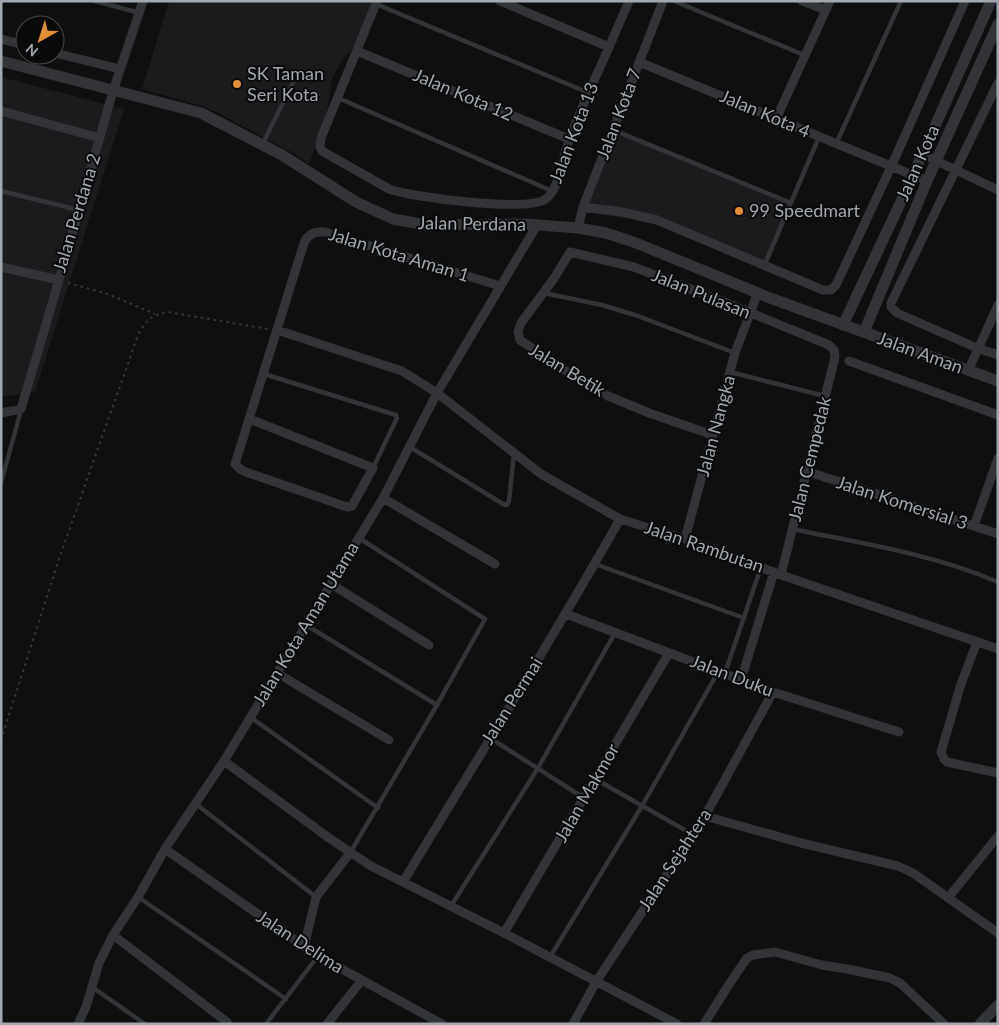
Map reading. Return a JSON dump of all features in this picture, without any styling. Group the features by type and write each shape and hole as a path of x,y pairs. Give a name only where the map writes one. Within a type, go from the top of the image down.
{"street":[{"path":"113,91 143,1"},
{"path":"500,1 609,47"},
{"name":"Jalan Kota 13","path":"337,98 321,138 320,147 325,154 389,189 400,193 440,199 506,204 531,204 544,200 554,187 569,139 628,1"},
{"name":"Jalan Kota 7","path":"578,228 583,207 663,1"},
{"path":"802,1 826,10"},
{"path":"776,119 830,1"},
{"path":"583,207 622,212 657,220 823,290 827,291 834,288 891,167 965,1"},
{"name":"Jalan Kota","path":"843,325 991,1"},
{"path":"337,98 377,3"},
{"name":"Jalan Kota","path":"864,332 936,160 998,24"},
{"path":"1,39 15,42"},
{"name":"Jalan Kota 12","path":"357,51 569,139"},
{"path":"65,55 120,69"},
{"name":"Jalan Perdana","path":"1,61 201,114 262,144 356,202 393,219 426,225 537,225 578,228 606,233 636,243 843,325"},
{"name":"Jalan Kota 4","path":"639,62 927,182"},
{"path":"998,83 891,303 894,311 897,313 998,356"},
{"name":"Jalan Perdana 2","path":"1,267 58,280 113,91"},
{"path":"1,111 100,138"},
{"path":"922,154 998,190"},
{"name":"Jalan Kota Aman Utama","path":"78,1024 86,1007 99,963 113,935 138,897 165,849 224,762 383,498 437,393 537,225"},
{"name":"Jalan Kota Aman 1","path":"278,330 304,243 314,232 325,232 500,286"},
{"name":"Jalan Betik","path":"570,252 519,326 518,336 524,344 608,396 649,413 713,435"},
{"name":"Jalan Pulasan","path":"570,252 634,267 829,345"},
{"path":"1,413 21,409 58,280"},
{"name":"Jalan Nangka","path":"685,539 735,353 758,292"},
{"path":"968,371 998,304"},
{"name":"Jalan Aman","path":"843,325 998,381"},
{"path":"250,419 373,468 350,508 246,472 235,464 278,330"},
{"name":"Jalan Rambutan","path":"278,330 394,368 437,393 555,483 620,518 998,649"},
{"name":"Jalan Cempedak","path":"741,680 792,529 835,357 834,350 829,345"},
{"path":"849,361 998,415"},
{"path":"974,526 998,458"},
{"name":"Jalan Komersial 3","path":"806,472 998,534"},
{"path":"383,498 495,564"},
{"name":"Jalan Permai","path":"403,882 566,614 620,518"},
{"path":"331,584 430,645"},
{"name":"Jalan Duku","path":"566,614 722,674 899,732"},
{"path":"976,642 941,748 942,755 947,762 998,772"},
{"name":"Jalan Makmor","path":"504,933 669,653"},
{"path":"277,673 389,740"},
{"name":"Jalan Sejahtera","path":"573,1024 596,982 704,816 773,692"},
{"path":"224,762 350,853 371,866 677,1024"},
{"path":"704,816 801,843 898,866 913,873 998,933"},
{"path":"948,898 998,836"},
{"name":"Jalan Delima","path":"165,849 318,956 436,1023"},
{"path":"304,947 316,897 350,853"},
{"path":"113,935 227,1022"},
{"path":"704,1024 747,958 753,955 775,952 822,966 890,978 900,983 944,1024"},
{"path":"327,1024 362,980"},
{"path":"980,1024 998,1005"}],"lane":[{"path":"95,1 140,13"},
{"path":"674,1 805,56"},
{"path":"836,144 901,1"},
{"path":"377,3 589,93"},
{"path":"262,144 293,83"},
{"path":"337,98 552,191"},
{"path":"613,130 791,203"},
{"path":"764,266 819,137"},
{"path":"1,190 79,210"},
{"path":"543,292 602,305 638,316 735,353"},
{"path":"730,372 825,396"},
{"path":"264,374 396,415 373,468"},
{"path":"1,483 21,409"},
{"path":"410,447 507,505 510,501 514,453"},
{"path":"792,529 935,560 975,572 998,582"},
{"path":"350,853 437,705 485,617 359,538"},
{"path":"595,564 744,618"},
{"path":"550,957 722,674 761,567"},
{"path":"306,625 437,705"},
{"path":"451,906 538,768 616,633"},
{"path":"250,717 378,808"},
{"path":"490,738 584,798"},
{"path":"595,779 692,834"},
{"path":"196,804 316,897"},
{"path":"138,897 286,998"},
{"path":"266,1024 318,956"},
{"path":"91,987 145,1024"}],"path":[{"path":"58,280 105,293 155,314"},
{"path":"1,740 59,559 138,335 144,323 155,314 168,312 278,330"}],"shaded area":[{"name":"SK Taman Seri Kota","path":"169,1 378,1 351,50 340,63 332,79 326,120 309,164 295,154 218,113 202,106 142,89"},
{"path":"1,77 124,109 35,392 1,397"},
{"path":"611,126 794,202 765,271 655,223 578,211"}],"place":[{"name":"SK Taman Seri Kota","path":"237,84"},
{"name":"99 Speedmart","path":"739,211"}]}
